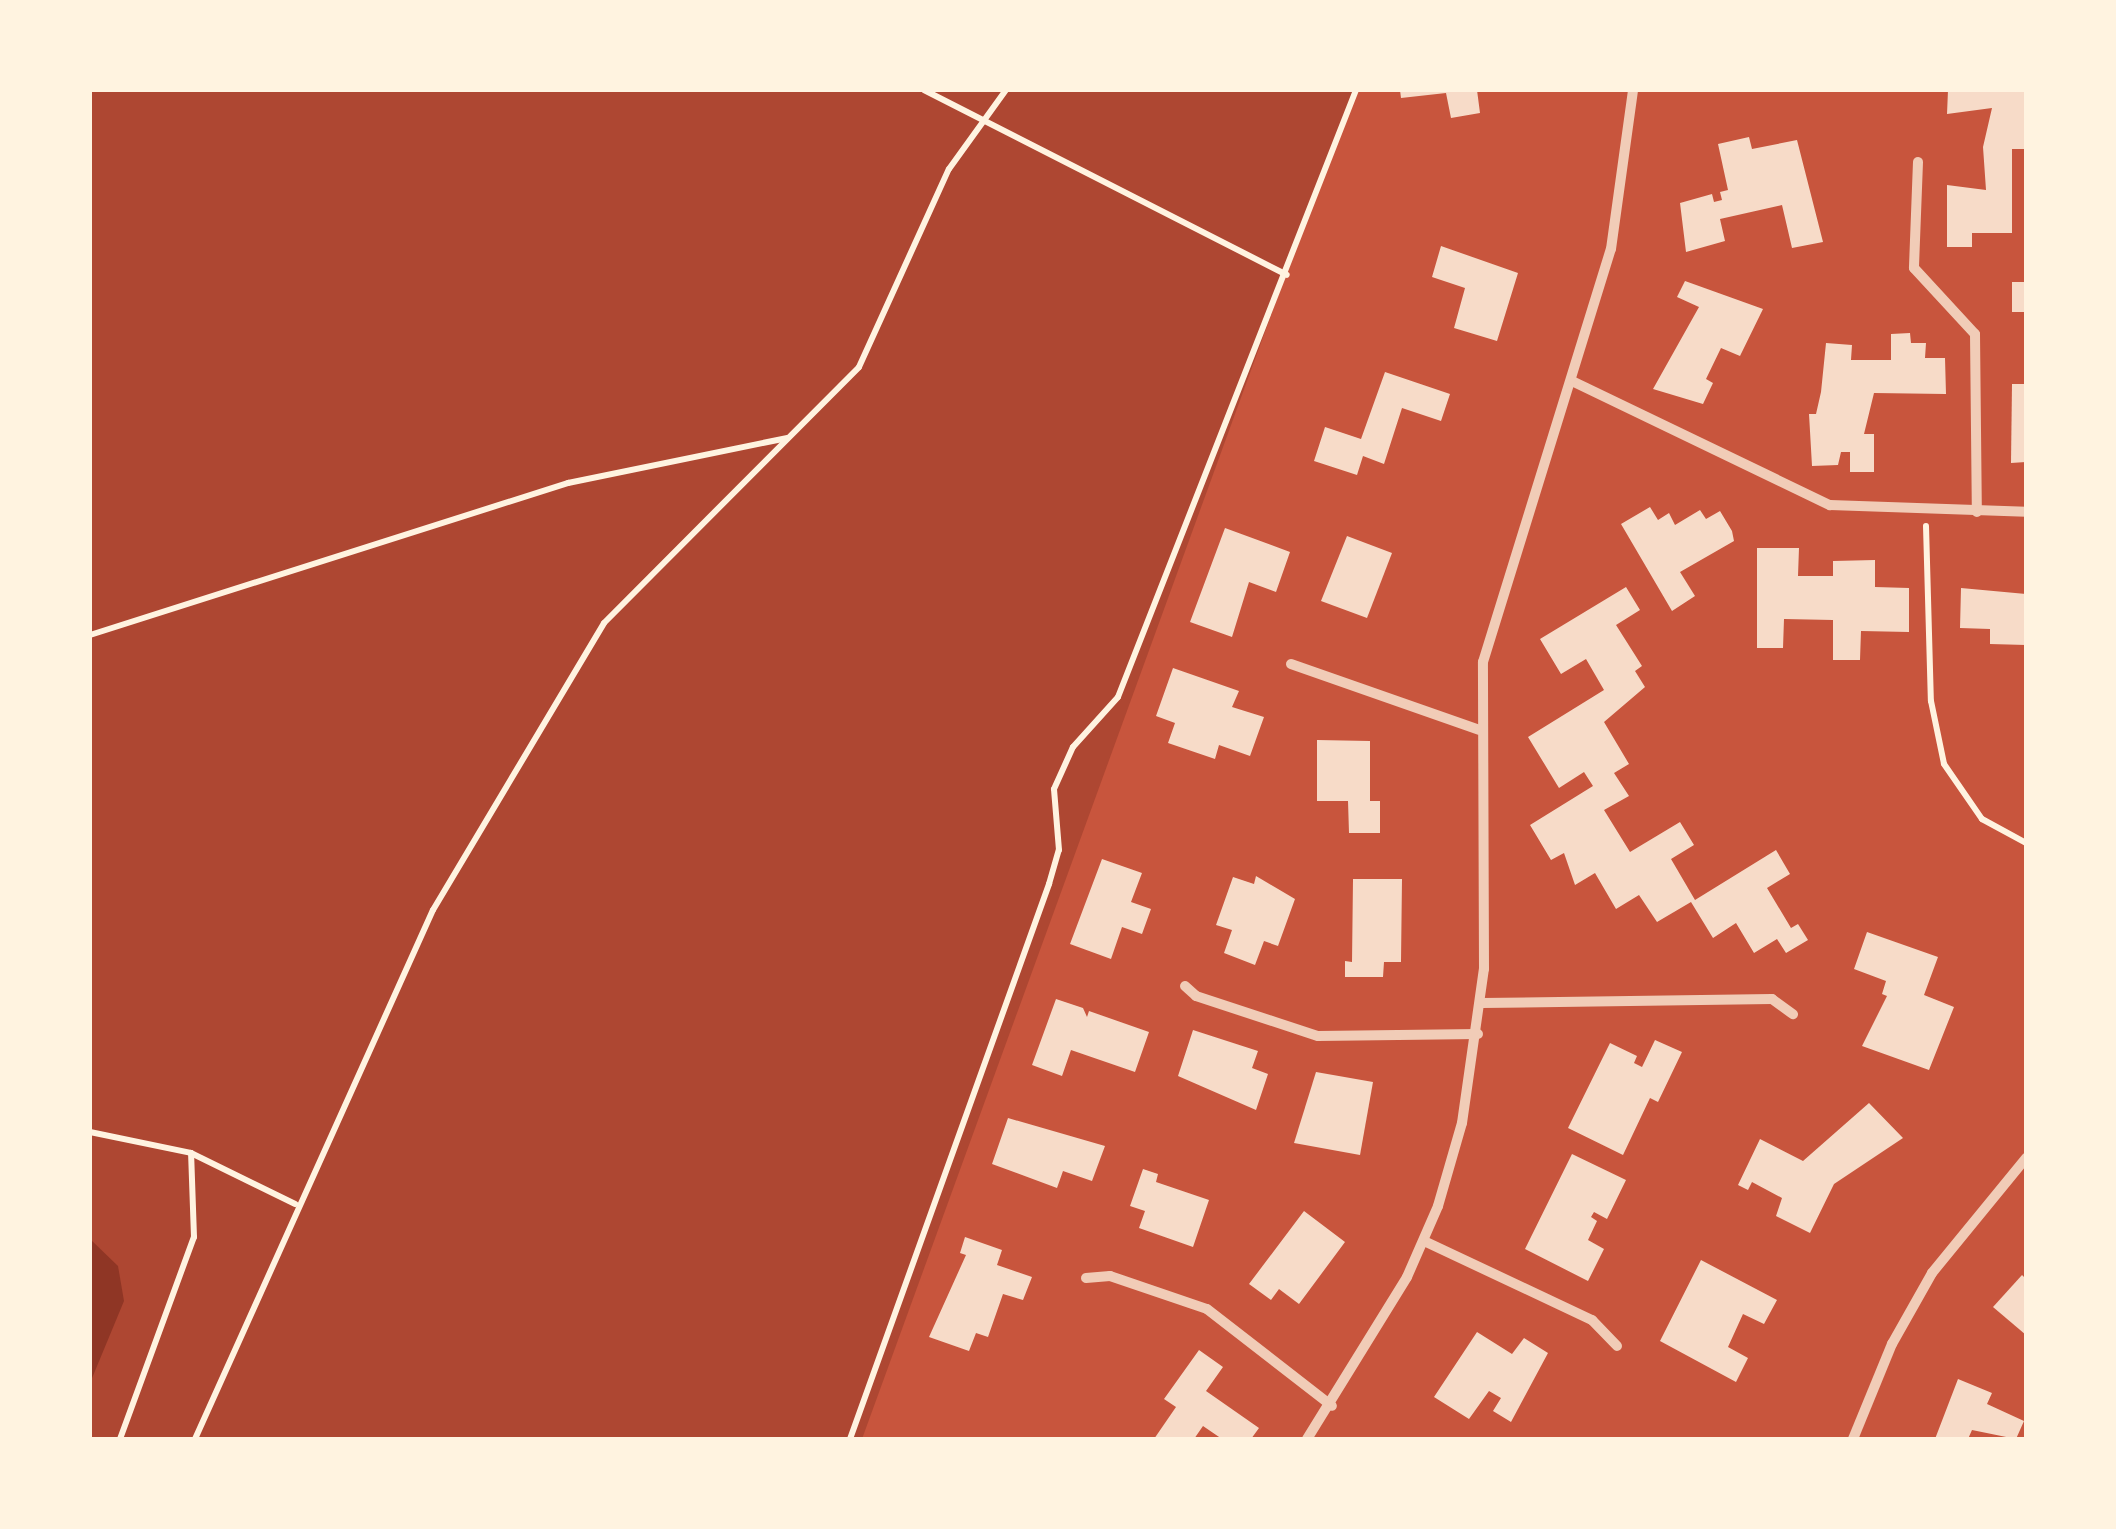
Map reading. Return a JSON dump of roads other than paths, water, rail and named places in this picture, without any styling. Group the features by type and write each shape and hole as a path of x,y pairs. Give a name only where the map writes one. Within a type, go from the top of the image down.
{"street":[{"path":"1307,1439 1332,1406 1424,1241 1452,1162 1482,1003 1479,730 1483,662 1496,604 1574,382 1620,205 1633,90"},
{"path":"1918,162 1914,268 1975,334 1977,512"},
{"path":"1574,382 1808,498 1850,508 2026,512"},
{"path":"1291,664 1479,730"},
{"path":"1185,986 1196,996 1318,1036 1478,1034"},
{"path":"1482,1003 1772,999 1793,1014"},
{"path":"1853,1439 1892,1344 1932,1273 2026,1158"},
{"path":"1424,1241 1592,1320 1618,1346"},
{"path":"1086,1278 1110,1276 1207,1309 1332,1406"}]}
